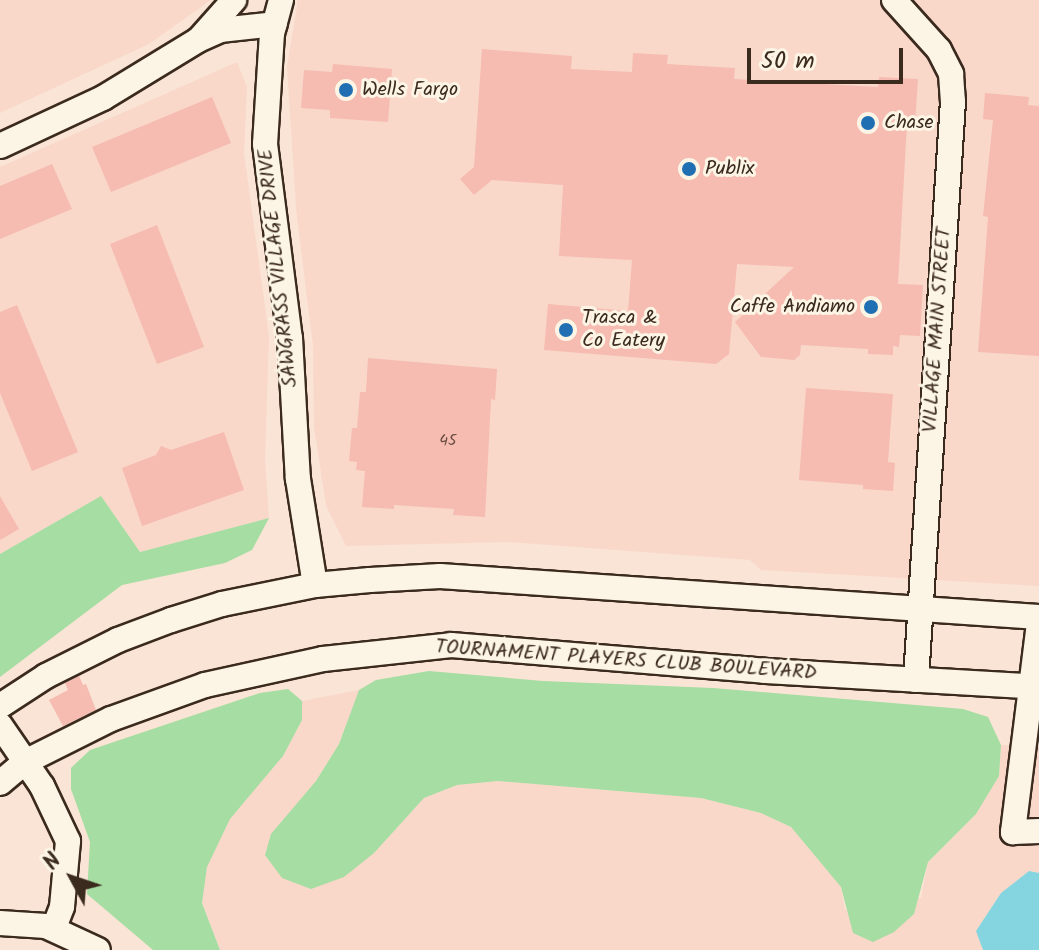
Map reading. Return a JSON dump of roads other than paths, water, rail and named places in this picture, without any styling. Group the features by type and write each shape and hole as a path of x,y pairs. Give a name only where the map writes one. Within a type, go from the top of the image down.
{"street":[{"path":"198,40 234,0"},
{"name":"VILLAGE MAIN STREET","path":"894,0 939,50 951,74 953,101 916,680"},
{"path":"0,146 103,98 198,40 278,12"},
{"name":"SAWGRASS VILLAGE DRIVE","path":"278,12 265,144 290,338 298,479 315,585"},
{"path":"0,706 46,676 158,625 222,604 315,585 440,576 1039,620 1035,687 1013,832 1039,831"},
{"name":"TOURNAMENT PLAYERS CLUB BOULEVARD","path":"0,783 25,762 111,719 205,685 323,659 451,645 1035,687"},
{"path":"0,725 62,822 68,841 69,858 62,907 54,928"},
{"path":"0,923 19,922 54,928 98,950"}],"water":[{"path":"1029,871 1039,873 1039,950 983,950 976,931 1001,893"}],"place":[{"name":"Wells Fargo","path":"346,90"},
{"name":"Chase","path":"868,123"},
{"name":"Publix","path":"689,169"},
{"name":"Caffe Andiamo","path":"871,307"},
{"name":"Trasca & Co Eatery","path":"566,330"}]}
